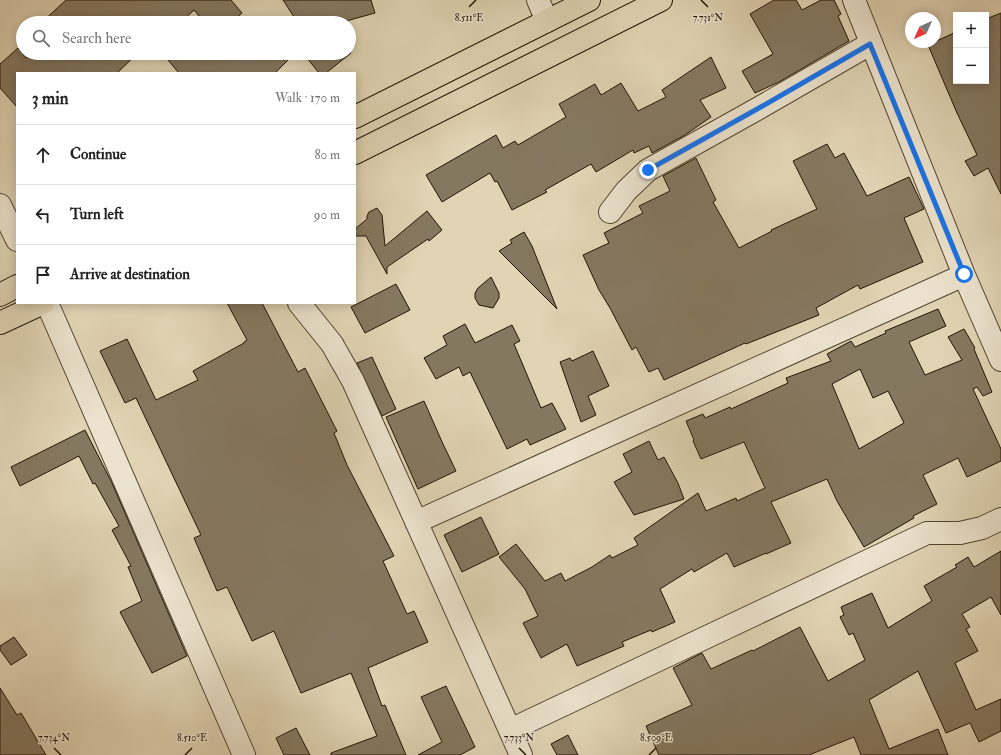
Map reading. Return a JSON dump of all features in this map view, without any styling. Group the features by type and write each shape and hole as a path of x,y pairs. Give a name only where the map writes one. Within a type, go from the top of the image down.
{"main road":[{"path":"356,116 589,0"},
{"path":"356,152 660,0"},
{"path":"0,295 16,287"},
{"path":"0,323 41,304"}],"street":[{"path":"538,0 547,21"},
{"path":"854,0 870,44 964,274 1001,360"},
{"path":"610,212 626,191 648,170 870,44"},
{"path":"0,205 16,238"},
{"path":"416,522 964,274"},
{"path":"47,304 244,755"},
{"path":"300,304 332,344 353,381 521,755"},
{"path":"510,730 927,533 960,534 982,528 1001,520"}],"building":[{"path":"66,0 231,0 242,13 238,16 199,16 194,10 188,16 49,16"},
{"path":"283,0 371,0 375,13 356,18 356,16 293,16"},
{"path":"774,0 796,0 802,10 821,0 834,0 841,14 838,16 849,41 779,82 755,93 742,71 773,54 750,14"},
{"path":"1001,13 1001,194 988,168 974,176 965,161 977,155 929,48 941,48 941,39 953,33 953,84 989,84 989,18"},
{"path":"16,50 16,60 131,60 118,72 16,72 16,106 0,88 0,64"},
{"path":"711,57 726,88 700,100 711,117 685,135 652,153 649,146 634,153 633,150 596,172 591,164 545,190 547,192 512,210 497,181 495,182 490,173 442,202 426,175 496,135 503,148 515,141 518,145 566,117 559,104 595,84 601,95 621,83 638,111 666,97 662,90"},
{"path":"168,60 288,60 276,72 178,72"},
{"path":"309,60 342,60 327,72 318,72"},
{"path":"827,144 835,158 844,153 867,196 909,177 924,209 904,218 923,262 860,289 858,285 816,308 819,315 746,344 745,343 664,380 658,368 649,372 636,347 632,350 599,290 583,255 609,243 604,233 643,213 639,206 670,191 663,176 696,158 716,200 713,202 739,248 772,231 771,230 817,209 793,161"},
{"path":"377,208 382,215 385,246 427,211 442,230 429,241 428,239 387,267 387,274 366,236 356,236 356,228 367,219 369,212"},
{"path":"524,232 532,246 557,309 499,251 512,243 510,240"},
{"path":"491,277 499,293 499,298 493,308 479,305 475,298 475,293 478,288"},
{"path":"396,284 410,310 365,333 351,307"},
{"path":"228,304 263,304 298,372 305,368 337,431 334,433 347,465 394,556 383,561 407,614 414,611 428,642 368,668 382,706 385,705 406,755 331,755 331,753 377,736 351,673 301,693 274,631 252,641 227,587 217,591 194,538 201,535 136,398 125,403 100,351 127,339 156,400 198,380 193,371 247,340"},
{"path":"938,309 946,326 909,342 925,375 962,360 948,337 964,329 975,348 974,349 992,392 983,396 977,387 973,389 1001,449 1001,461 967,477 958,458 923,475 937,504 913,516 914,518 864,547 837,501 827,479 771,502 791,543 734,567 727,553 694,572 692,569 660,589 675,622 652,632 651,630 622,642 624,646 577,666 567,644 541,658 523,623 538,616 525,589 499,557 516,544 545,581 561,573 565,581 592,567 610,555 612,558 638,545 634,538 698,493 706,511 736,498 737,501 765,488 744,442 701,459 686,421 703,414 705,418 730,407 731,409 788,383 786,378 831,361 827,354 851,341 855,347 886,333 885,331","holes":["860,369 873,398 888,391 904,423 859,449 832,384"]},
{"path":"465,324 475,343 512,325 520,341 514,344 541,408 552,403 566,429 530,445 527,439 507,449 470,372 463,376 459,367 436,379 424,358 447,345 443,336"},
{"path":"593,351 609,386 588,396 596,415 581,422 560,362 570,358 572,361"},
{"path":"372,357 396,409 382,416 357,363"},
{"path":"424,401 456,471 418,489 386,417"},
{"path":"85,430 112,483 187,656 152,673 120,612 142,601 128,567 131,566 112,530 119,526 95,483 93,484 79,456 20,486 11,467"},
{"path":"649,441 658,460 664,457 678,483 684,499 634,515 614,482 632,472 623,454"},
{"path":"481,517 499,554 462,572 444,535"},
{"path":"1001,551 1001,615 991,597 962,614 970,627 966,629 978,651 955,663 976,710 1001,699 1001,731 979,742 970,723 946,733 918,671 869,700 889,749 938,729 948,755 861,755 854,737 809,755 659,755 646,726 692,705 673,668 702,653 711,669 752,650 753,651 800,627 828,681 865,660 853,633 849,635 840,617 844,615 841,607 872,593 888,628 932,601 924,586 957,567 955,565 968,557 974,567"},
{"path":"14,637 27,655 11,665 0,650 0,646"},
{"path":"446,686 475,747 460,755 418,755 442,742 421,697"},
{"path":"0,688 17,715 21,713 46,755 0,755"},
{"path":"296,728 310,755 284,755 276,738"},
{"path":"568,735 578,755 557,755 551,744"}],"route":[{"path":"648,170 870,44 964,274"}]}
